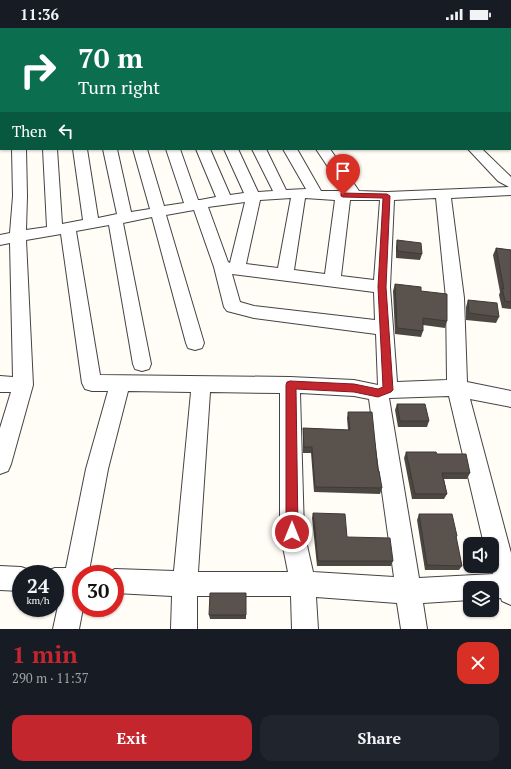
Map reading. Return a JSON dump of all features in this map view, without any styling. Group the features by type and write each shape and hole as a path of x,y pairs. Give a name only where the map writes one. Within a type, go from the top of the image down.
{"street":[{"path":"0,464 23,385 18,237 20,196 19,150"},
{"path":"50,150 62,229 92,383 290,385 383,391 457,388 511,399"},
{"path":"80,150 91,223"},
{"path":"110,150 142,364"},
{"path":"140,150 195,343"},
{"path":"173,150 196,205 230,268"},
{"path":"203,150 225,200"},
{"path":"231,150 254,197 230,268 233,307 254,312 384,328"},
{"path":"260,150 282,195"},
{"path":"291,150 316,195"},
{"path":"324,150 349,195 332,281"},
{"path":"476,150 503,178 511,183"},
{"path":"0,240 225,200 254,197 299,193 316,195 387,196 511,191"},
{"path":"285,274 299,193"},
{"path":"124,582 303,584 409,591 510,587 495,540 457,388 455,298 443,194"},
{"path":"387,196 382,287 384,328 383,391 414,629"},
{"path":"230,268 382,287"},
{"path":"0,384 23,385"},
{"path":"66,629 70,580 97,469 120,384"},
{"path":"184,629 185,584 201,384"},
{"path":"290,385 292,532 303,584 305,629"}],"building":[{"path":"397,240 421,243 422,254 397,251"},
{"path":"496,248 511,250 511,302 505,301"},
{"path":"395,284 421,287 421,291 447,294 447,321 423,318 423,331 397,328"},
{"path":"468,300 497,303 499,317 469,313"},
{"path":"397,404 425,404 429,421 400,421"},
{"path":"348,412 372,412 378,471 382,488 315,487 312,447 304,447 303,428 350,430"},
{"path":"406,452 466,454 470,473 442,473 447,494 415,494"},
{"path":"313,513 345,514 347,537 390,538 393,561 318,561"},
{"path":"419,514 452,514 462,566 427,565"},
{"path":"210,593 246,593 246,615 209,615"}],"route":[{"path":"292,532 290,385 354,388 378,393 388,390 382,287 387,196 343,195"}]}
